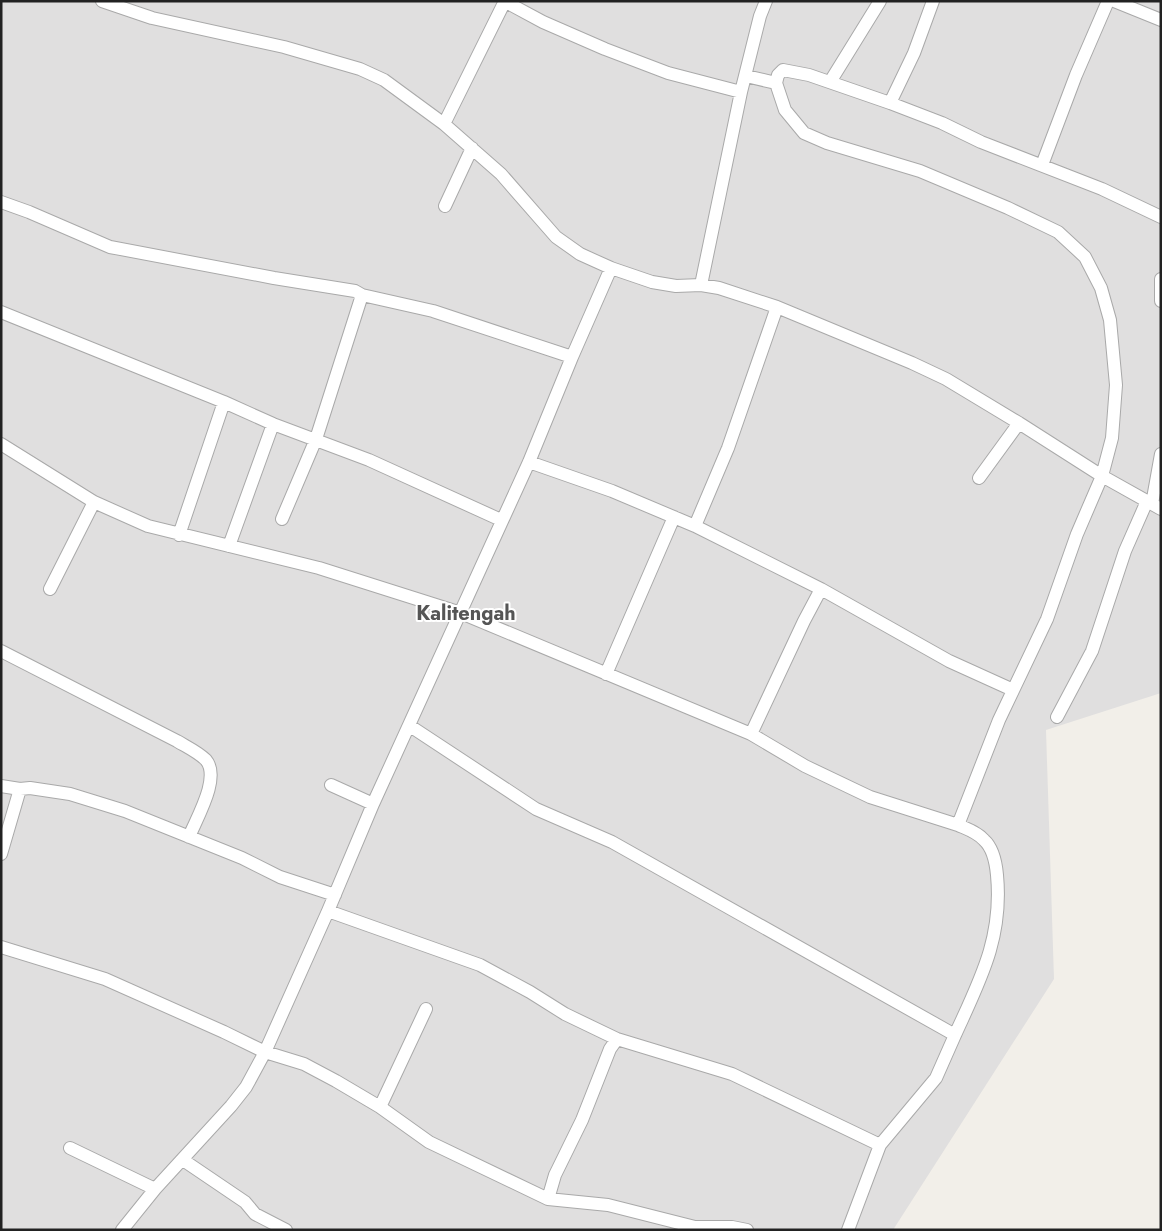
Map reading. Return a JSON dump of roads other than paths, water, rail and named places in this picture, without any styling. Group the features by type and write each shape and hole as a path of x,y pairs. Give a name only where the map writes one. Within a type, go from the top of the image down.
{"street":[{"path":"102,1 152,18 284,47 360,69 384,80 444,124 472,148 501,174 556,237 580,254 611,268 652,282 676,286 700,285 719,288 777,307 912,363 946,379 1115,484 1154,505"},
{"path":"700,285 741,92 766,1"},
{"path":"830,82 880,1"},
{"path":"890,103 914,53 933,1"},
{"path":"1042,166 1076,75 1108,1"},
{"path":"1114,1 1161,20"},
{"path":"444,124 504,2 543,22 605,49 668,73 741,92"},
{"path":"958,825 999,720 1047,619 1077,534 1102,476 1112,438 1116,385 1110,320 1101,288 1084,257 1058,232 1008,208 920,171 827,143 804,133 785,110 776,83 778,75 783,70 794,71 890,103 942,123 981,142 1102,189 1161,217"},
{"path":"746,76 776,83"},
{"path":"445,206 472,148"},
{"path":"1,202 110,247 274,278 356,291 362,295 433,311 572,357"},
{"path":"122,1230 241,1093 265,1052 373,804 529,462 611,268"},
{"path":"1161,279 1161,301"},
{"path":"282,519 316,439 362,295"},
{"path":"695,526 728,448 777,307"},
{"path":"1,312 224,402 273,424 369,460 501,520"},
{"path":"179,535 224,402"},
{"path":"979,478 1019,423"},
{"path":"230,546 273,424"},
{"path":"1,444 94,502 148,526 319,568 461,613 751,734 804,766 870,797 958,825 986,840 996,862 998,887 998,919 988,959 936,1078 880,1145 848,1230"},
{"path":"1057,717 1092,651 1125,551 1154,505 1161,454"},
{"path":"529,462 612,491 695,526 821,589 949,661 1013,690"},
{"path":"50,589 94,502"},
{"path":"606,674 674,517"},
{"path":"751,734 821,589"},
{"path":"1,651 197,752 207,762 211,773 210,787 189,837"},
{"path":"410,726 536,809 612,842 955,1036"},
{"path":"331,785 373,804"},
{"path":"1,786 70,794 126,812 242,858 280,877 335,895"},
{"path":"1,854 20,789"},
{"path":"328,911 480,965 530,992 565,1014 617,1039 732,1074 880,1145"},
{"path":"1,947 105,979 265,1052 304,1064 380,1108 430,1142 548,1199 608,1204 696,1227 732,1227 747,1230"},
{"path":"380,1108 426,1009"},
{"path":"548,1199 556,1175 582,1120 610,1048 617,1039"},
{"path":"70,1148 156,1189"},
{"path":"183,1160 245,1202 255,1214 286,1230"}],"district":[{"name":"Kalitengah","path":"466,613"}]}
